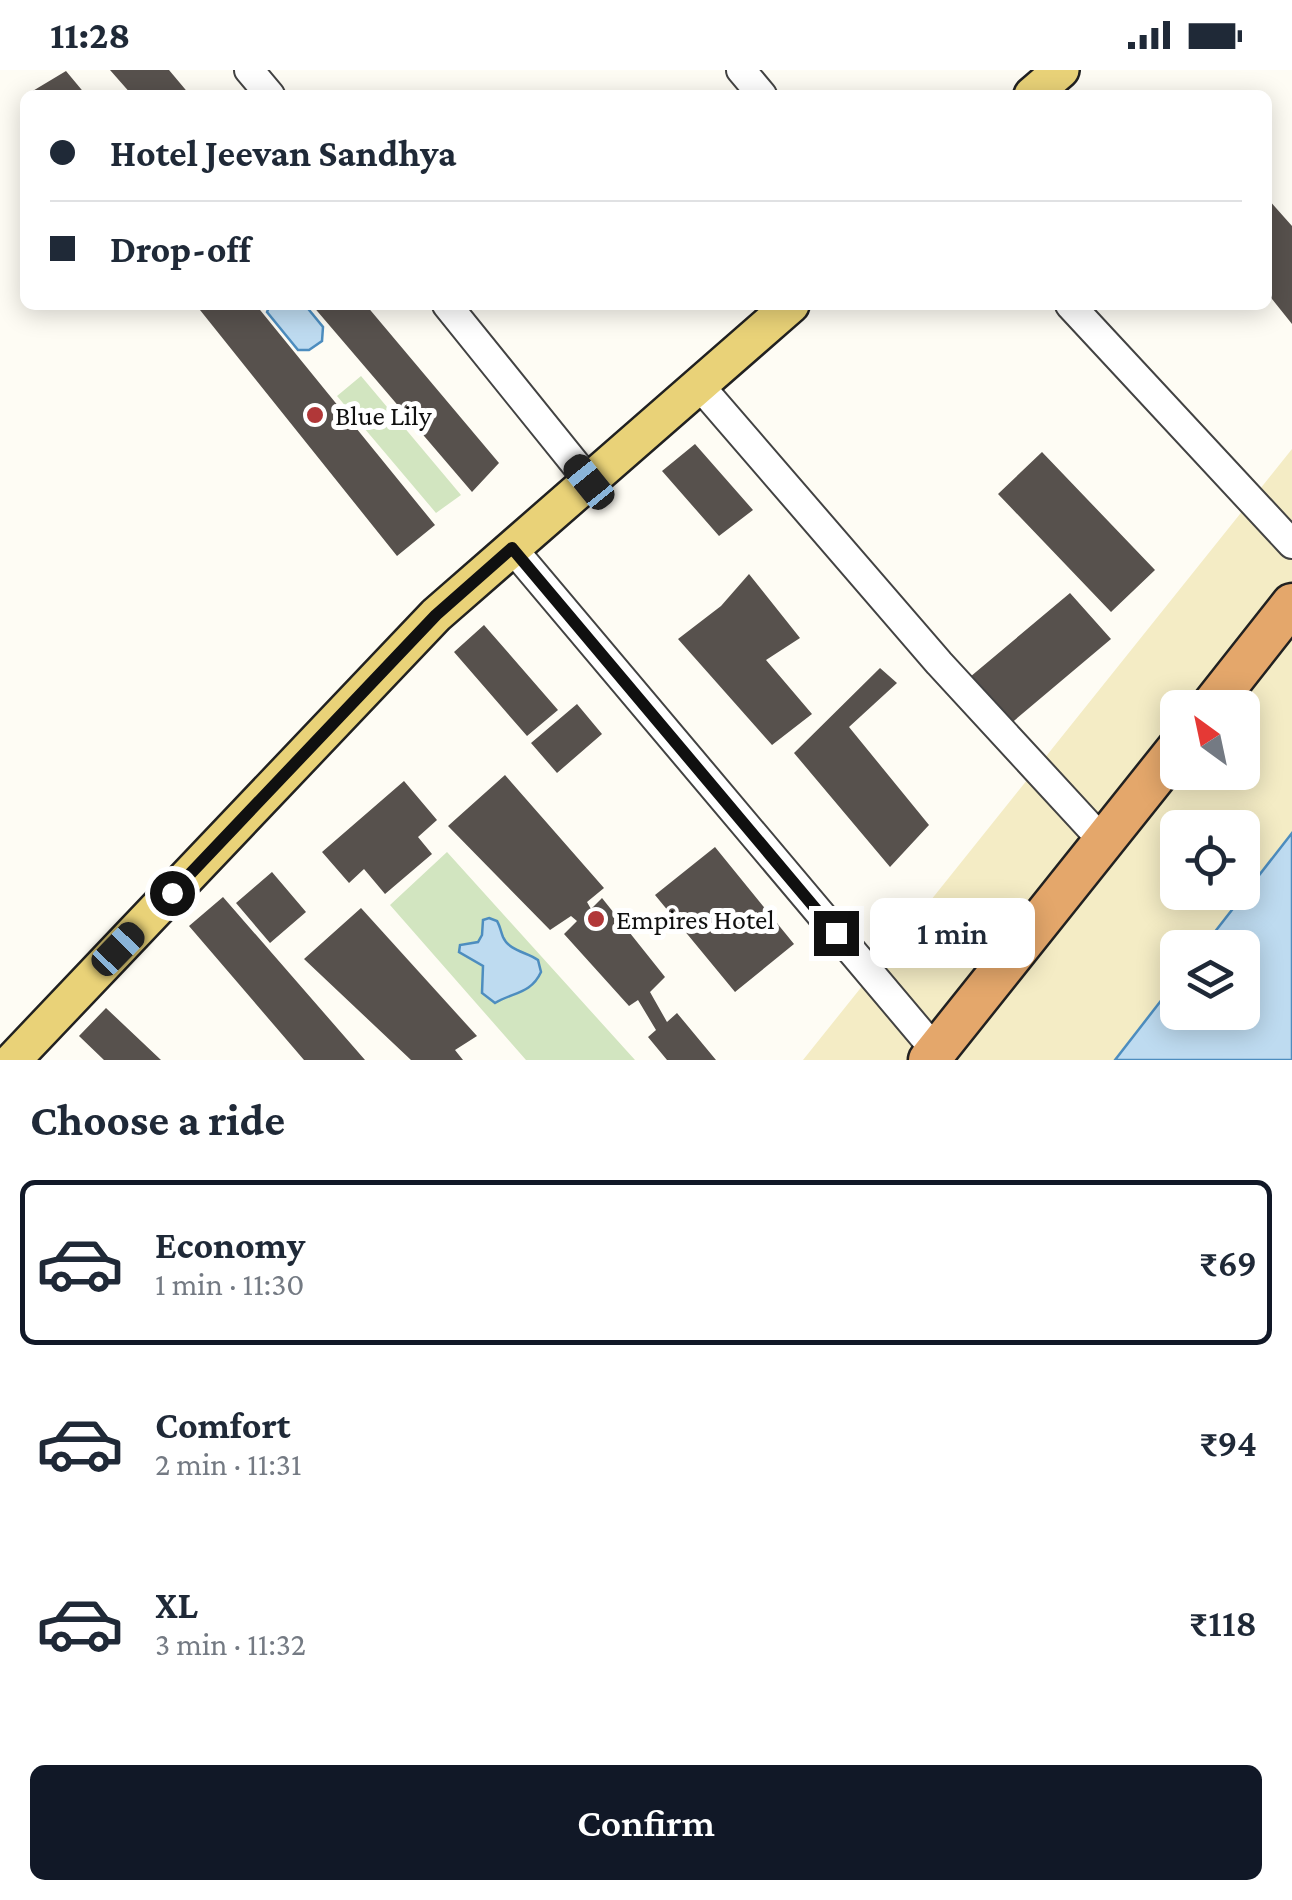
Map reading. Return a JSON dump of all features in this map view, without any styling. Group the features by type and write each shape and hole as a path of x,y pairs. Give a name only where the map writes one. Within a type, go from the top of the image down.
{"highway":[{"path":"1224,690 1292,604"},
{"path":"932,1056 1160,771"}],"main road":[{"path":"1038,90 1061,70"},
{"path":"13,1060 436,615 785,310"}],"street":[{"path":"249,70 266,90"},
{"path":"741,70 758,90"},
{"path":"451,310 589,482"},
{"path":"1075,310 1292,544"},
{"path":"699,385 939,662 1103,842"},
{"path":"512,548 932,1056"}],"green space":[{"path":"361,376 461,495 436,513 337,396"},
{"path":"447,852 635,1060 526,1060 390,905"}],"sand":[{"path":"1292,449 1292,833 1260,874 1260,810 1160,810 1160,910 1232,910 1216,930 1160,930 1160,1002 1115,1060 803,1060"}],"water":[{"path":"309,310 323,327 322,341 309,350 298,350 267,312"},
{"path":"1292,833 1292,1060 1115,1060 1160,1002 1160,1030 1260,1030 1260,930 1216,930 1232,910 1260,910 1260,874"},
{"path":"483,920 497,921 509,945 538,960 541,972 527,989 495,1003 482,993 483,966 459,952 460,945 478,942"}],"building":[{"path":"110,70 169,70 186,90 128,90"},
{"path":"66,71 82,90 34,90"},
{"path":"1272,204 1292,226 1292,324 1272,299"},
{"name":"Blue Lily","path":"200,310 260,310 435,525 397,556"},
{"name":"Blue Lily","path":"316,310 370,310 499,463 472,492"},
{"path":"695,444 753,510 719,536 662,471"},
{"path":"1042,452 1155,570 1111,612 998,494"},
{"path":"749,574 800,638 766,660 812,714 772,745 678,639 721,606"},
{"path":"1070,593 1111,639 1009,725 970,677"},
{"path":"484,625 558,710 527,736 454,652"},
{"path":"880,668 897,683 849,727 929,825 890,867 794,753"},
{"path":"577,704 602,734 557,773 531,743"},
{"name":"Empires Hotel","path":"505,775 604,888 587,902 591,909 602,898 665,977 650,992 667,1022 677,1013 716,1060 667,1060 648,1037 656,1030 638,1000 629,1006 564,934 577,921 571,916 550,930 448,826"},
{"path":"404,781 437,820 418,837 432,854 385,894 364,869 349,883 322,852"},
{"path":"715,847 794,944 735,992 655,895"},
{"path":"272,872 306,912 270,943 236,903"},
{"path":"223,897 365,1060 304,1060 189,926"},
{"path":"361,908 477,1036 455,1050 463,1060 411,1060 304,959"},
{"path":"106,1008 161,1060 104,1060 79,1036"}],"place":[{"name":"Blue Lily","path":"315,415"},
{"name":"Empires Hotel","path":"596,919"}],"route":[{"path":"172,893 436,615 512,548 836,933"}]}
